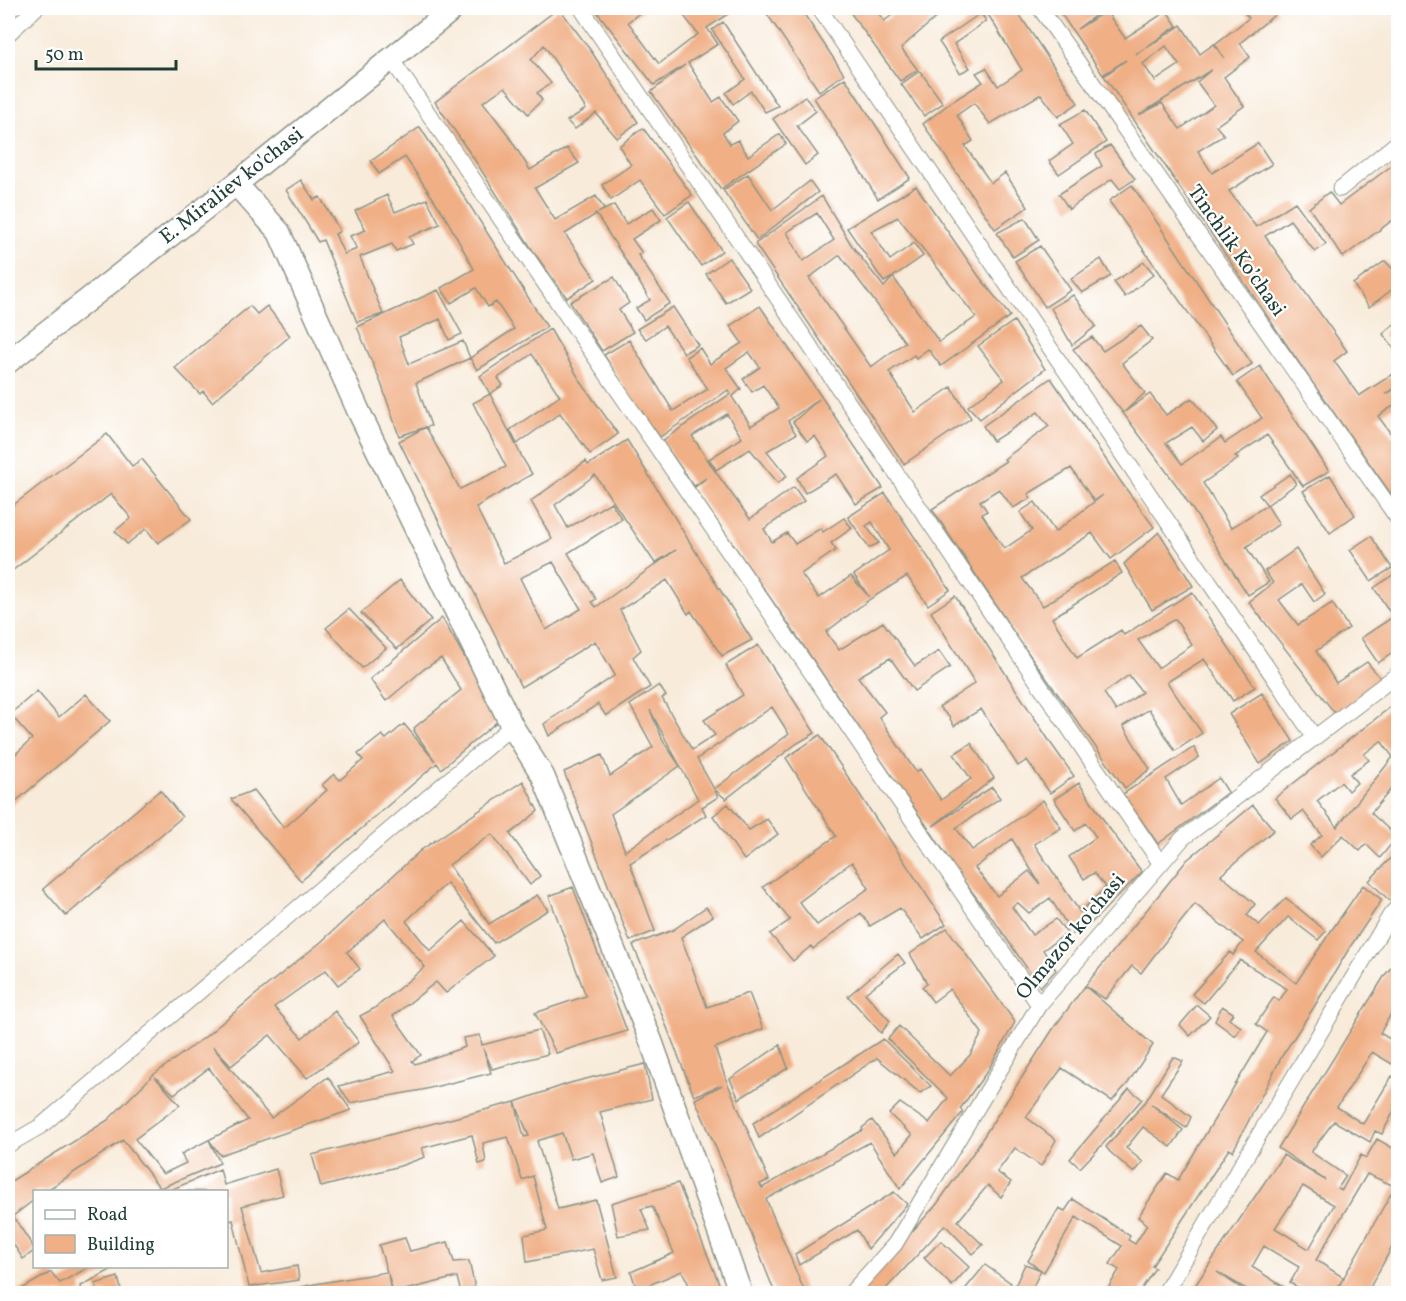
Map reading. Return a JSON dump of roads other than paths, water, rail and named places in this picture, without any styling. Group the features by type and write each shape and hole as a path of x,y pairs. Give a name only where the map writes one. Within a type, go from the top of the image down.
{"street":[{"path":"8,34 36,8"},
{"name":"E. Miraliev ko'chasi","path":"8,362 236,184 454,8"},
{"path":"581,8 1161,864"},
{"path":"819,8 1315,738"},
{"name":"Tinchlik Ko’chasi","path":"1040,8 1398,519"},
{"path":"391,59 1039,1005"},
{"path":"1340,189 1398,142"},
{"path":"236,184 279,231 358,410 513,726 543,776 651,1041 741,1293"},
{"name":"Olmazor ko'chasi","path":"850,1293 895,1244 1039,1005 1183,838 1398,674"},
{"path":"8,1145 41,1126 513,726"},
{"path":"1164,1293 1391,914 1398,907"}]}
